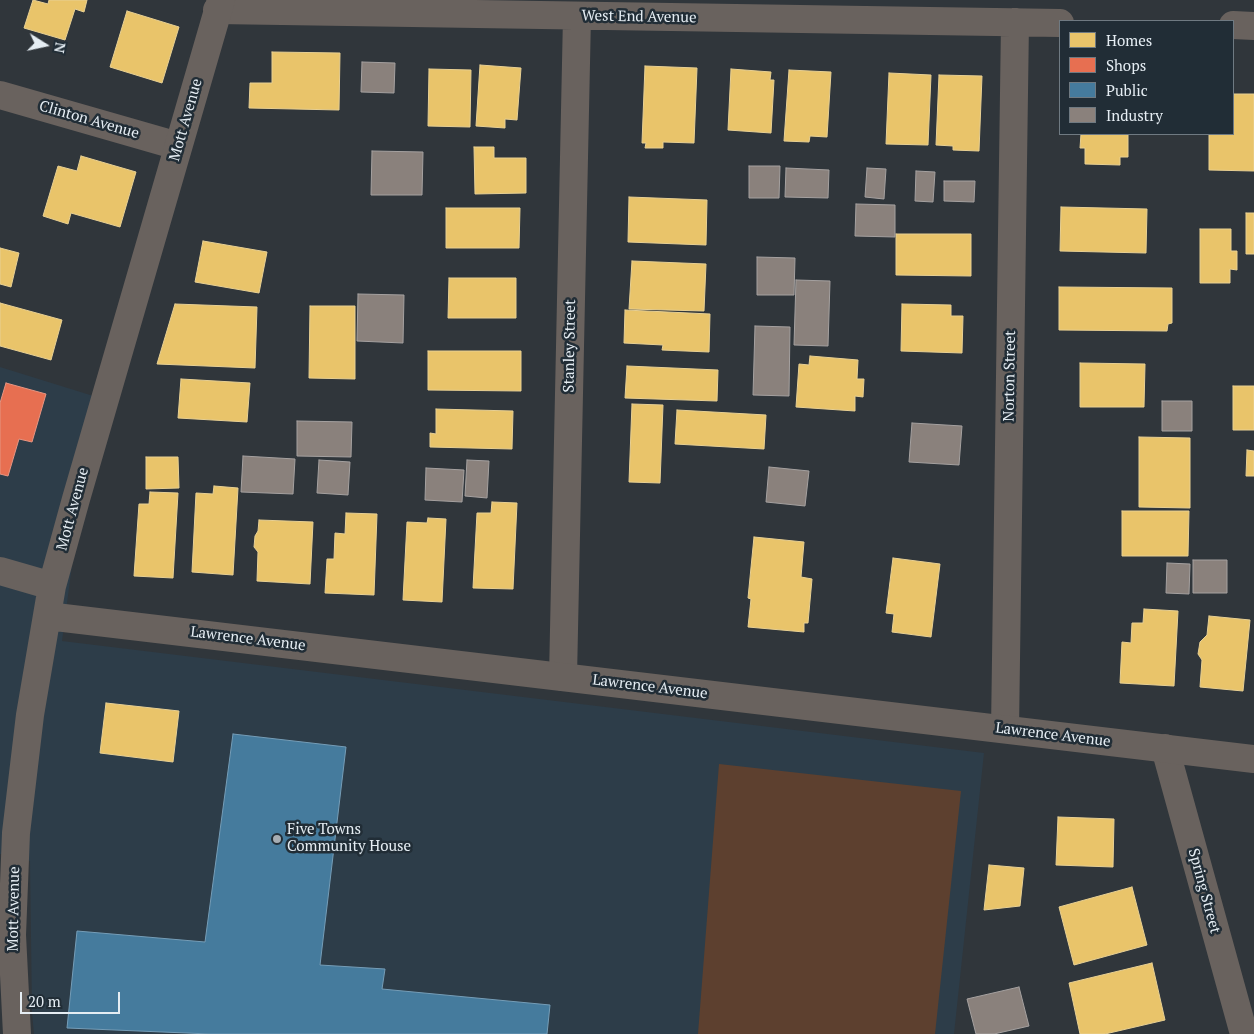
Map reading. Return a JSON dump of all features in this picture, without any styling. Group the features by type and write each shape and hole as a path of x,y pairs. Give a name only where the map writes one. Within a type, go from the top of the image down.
{"street":[{"name":"West End Avenue","path":"219,5 577,16 1059,23"},
{"name":"Mott Avenue","path":"18,1034 12,935 16,833 30,715 52,586 219,5"},
{"name":"Stanley Street","path":"563,676 577,16"},
{"name":"Norton Street","path":"1005,729 1015,22"},
{"path":"1234,25 1254,26"},
{"name":"Clinton Avenue","path":"0,95 178,146"},
{"path":"0,571 52,586"},
{"name":"Lawrence Avenue","path":"47,616 1254,759"},
{"name":"Spring Street","path":"1165,748 1244,1034"}],"shaded area":[{"path":"0,367 103,399 76,535 62,641 984,753 954,1034 34,1034 32,1013 30,861 0,854"},
{"path":"719,764 961,791 935,1034 698,1034"}],"building: Homes":[{"path":"33,0 48,4 49,0 87,0 84,12 75,9 65,40 24,28"},
{"path":"127,11 179,27 162,83 110,67"},
{"path":"272,52 340,53 339,110 249,108 250,83 272,83"},
{"path":"480,65 521,68 517,120 505,119 505,128 476,126"},
{"path":"645,66 697,68 694,143 663,142 663,148 645,148 646,143 642,143"},
{"path":"429,69 471,70 470,127 428,126"},
{"path":"731,69 771,72 770,80 774,80 771,133 728,130"},
{"path":"789,70 831,72 827,137 810,136 809,142 784,141"},
{"path":"889,73 931,75 928,145 886,144"},
{"path":"939,75 982,76 979,151 953,150 953,146 936,145"},
{"path":"1234,94 1254,94 1254,171 1209,170 1209,135 1234,135"},
{"path":"1081,135 1128,135 1128,157 1120,157 1120,165 1085,164 1085,148 1080,148"},
{"path":"474,147 494,147 494,158 526,158 526,193 475,194"},
{"path":"81,156 136,172 120,227 71,213 68,224 43,216 58,166 77,171"},
{"path":"629,197 707,200 706,245 628,242"},
{"path":"1061,207 1147,209 1146,253 1060,251"},
{"path":"446,208 520,208 519,248 446,248"},
{"path":"1246,213 1254,213 1254,254 1246,254"},
{"path":"1200,229 1231,229 1231,251 1237,251 1237,270 1230,269 1230,283 1200,283"},
{"path":"896,234 971,234 971,276 896,275"},
{"path":"203,241 267,252 259,293 195,282"},
{"path":"0,248 19,253 11,287 0,284"},
{"path":"632,261 706,264 704,311 629,309"},
{"path":"449,278 516,278 516,318 448,318"},
{"path":"1059,287 1172,288 1172,323 1168,324 1167,331 1059,330"},
{"path":"0,303 62,320 51,360 0,346"},
{"path":"175,304 257,307 255,368 157,364"},
{"path":"902,304 951,305 951,316 963,316 962,353 901,351"},
{"path":"310,306 355,306 355,379 309,378"},
{"path":"625,310 710,314 709,352 662,350 663,345 624,343"},
{"path":"428,351 521,351 521,391 428,390"},
{"path":"810,356 858,360 857,379 864,379 863,397 855,396 855,411 796,407 799,364 809,365"},
{"path":"1080,363 1145,364 1144,407 1080,407"},
{"path":"627,366 718,370 717,401 625,398"},
{"path":"181,379 250,383 247,422 178,418"},
{"path":"1233,386 1254,386 1254,430 1233,430"},
{"path":"632,404 663,405 660,483 629,482"},
{"path":"436,409 513,411 512,449 430,447 430,433 436,434"},
{"path":"677,410 766,415 764,449 675,444"},
{"path":"1139,437 1190,438 1190,508 1139,507"},
{"path":"1247,450 1254,451 1254,476 1246,476"},
{"path":"146,457 178,457 179,488 146,489"},
{"path":"214,486 238,488 233,575 192,572 196,493 213,494"},
{"path":"150,492 178,493 173,578 134,576 139,504 149,504"},
{"path":"492,502 517,503 513,589 473,588 477,513 491,513"},
{"path":"1122,511 1189,511 1188,556 1122,556"},
{"path":"346,513 377,514 374,595 325,593 327,559 334,559 335,533 345,534"},
{"path":"428,518 446,519 442,602 403,600 407,522 427,523"},
{"path":"259,520 313,522 310,584 257,581 258,552 254,547"},
{"path":"754,537 804,542 801,577 812,579 808,623 804,623 804,632 748,627 751,599 748,598"},
{"path":"893,558 940,564 931,637 892,632 894,614 886,613"},
{"path":"1144,609 1178,611 1174,686 1120,683 1122,642 1131,643 1132,623 1143,623"},
{"path":"1209,616 1250,620 1243,691 1200,687 1202,660 1198,654 1200,642 1207,635"},
{"path":"106,703 179,711 173,762 100,753"},
{"path":"1058,817 1114,819 1113,867 1056,865"},
{"path":"989,865 1024,868 1020,906 984,910"},
{"path":"1132,887 1147,945 1074,965 1059,907"},
{"path":"1152,963 1165,1020 1105,1034 1080,1034 1069,983"}],"building: Shops":[{"path":"6,383 46,394 32,442 19,439 8,476 0,474 0,403"}],"building: Public":[{"name":"Five Towns Community House","path":"233,734 346,747 320,965 385,969 382,989 550,1005 547,1034 210,1034 67,1028 77,931 205,942"}],"building: Industry":[{"path":"362,62 395,63 394,93 361,92"},
{"path":"372,151 423,152 422,195 371,195"},
{"path":"749,166 780,166 779,198 749,198"},
{"path":"786,168 829,170 828,198 785,197"},
{"path":"867,168 886,169 884,199 865,197"},
{"path":"916,171 935,172 933,202 915,201"},
{"path":"944,181 975,181 974,202 944,201"},
{"path":"856,204 895,205 895,237 855,236"},
{"path":"757,257 795,258 794,295 757,295"},
{"path":"796,280 830,281 828,346 794,345"},
{"path":"358,294 404,295 403,343 357,341"},
{"path":"755,326 790,327 789,396 753,395"},
{"path":"1162,401 1192,401 1192,431 1162,431"},
{"path":"297,421 352,422 351,457 297,456"},
{"path":"912,423 962,426 959,465 909,462"},
{"path":"243,456 295,459 293,494 241,492"},
{"path":"319,460 350,462 348,495 317,493"},
{"path":"467,460 489,461 487,498 465,496"},
{"path":"769,467 809,471 805,506 766,502"},
{"path":"426,468 464,470 462,502 425,500"},
{"path":"1193,560 1227,560 1227,593 1193,593"},
{"path":"1167,563 1190,564 1189,594 1166,593"},
{"path":"1019,987 1029,1026 994,1034 976,1034 967,999"}],"place":[{"name":"Five Towns Community House","path":"277,839"}]}
